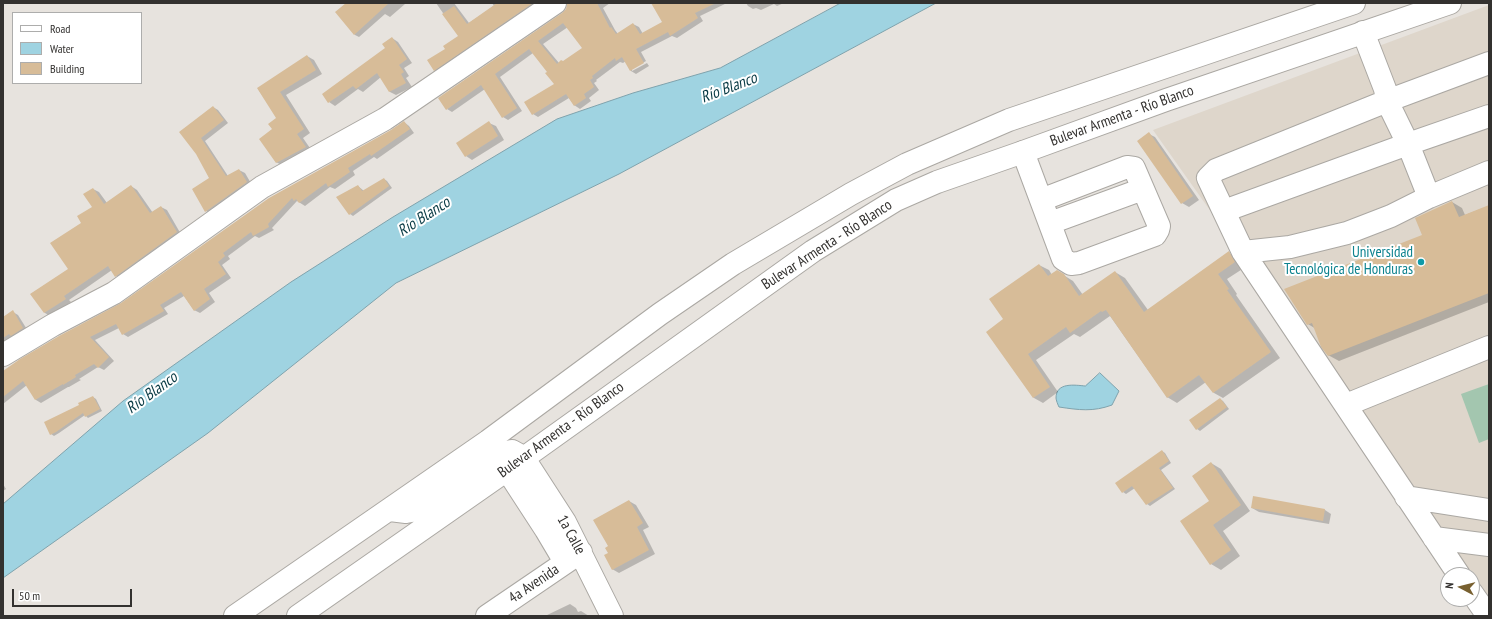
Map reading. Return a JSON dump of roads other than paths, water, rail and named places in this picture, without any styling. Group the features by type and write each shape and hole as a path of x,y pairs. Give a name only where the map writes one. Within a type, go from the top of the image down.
{"main road":[{"path":"3,355 53,325 114,293 262,187 385,119 555,3"},
{"name":"Bulevar Armenta - Río Blanco","path":"298,616 515,464 813,250 896,200 937,182 1166,100 1450,3"},
{"path":"1166,100 1166,91 1171,84 1185,77 1293,41 1346,6"},
{"name":"Bulevar Armenta - Río Blanco","path":"235,616 488,441 660,314 733,264 886,175 907,164 1009,120 1346,6"},
{"path":"1363,32 1385,89 1387,101 1408,144 1429,196"},
{"path":"1454,567 1243,252 1208,178 1216,170 1387,101 1489,63"},
{"path":"1224,211 1489,116"},
{"path":"1023,152 1063,259 1071,264 1079,263 1155,235 1159,226 1134,168 1127,167 1041,200"},
{"path":"1243,252 1290,247 1347,233 1391,216 1429,196 1489,172"},
{"path":"1050,223 1143,189"},
{"path":"1346,405 1489,347"},
{"path":"390,510 406,512 422,509 504,453 512,451 515,464"},
{"name":"1a Calle","path":"515,464 565,522 573,557 612,616"},
{"path":"1406,497 1489,510"},
{"path":"1434,538 1489,545"},
{"name":"4a Avenida","path":"487,616 573,557"},
{"path":"1480,604 1488,616"}],"water":[{"name":"Río Blanco","path":"841,3 936,3 619,174 396,283 208,433 3,578 3,504 123,401 291,282 393,217 557,119 633,93 720,68"},
{"path":"1100,373 1119,391 1112,405 1099,409 1086,410 1059,407 1056,398 1059,389 1067,386 1085,386"}],"place":[{"name":"Universidad Tecnológica de Honduras","path":"1421,262"}]}
